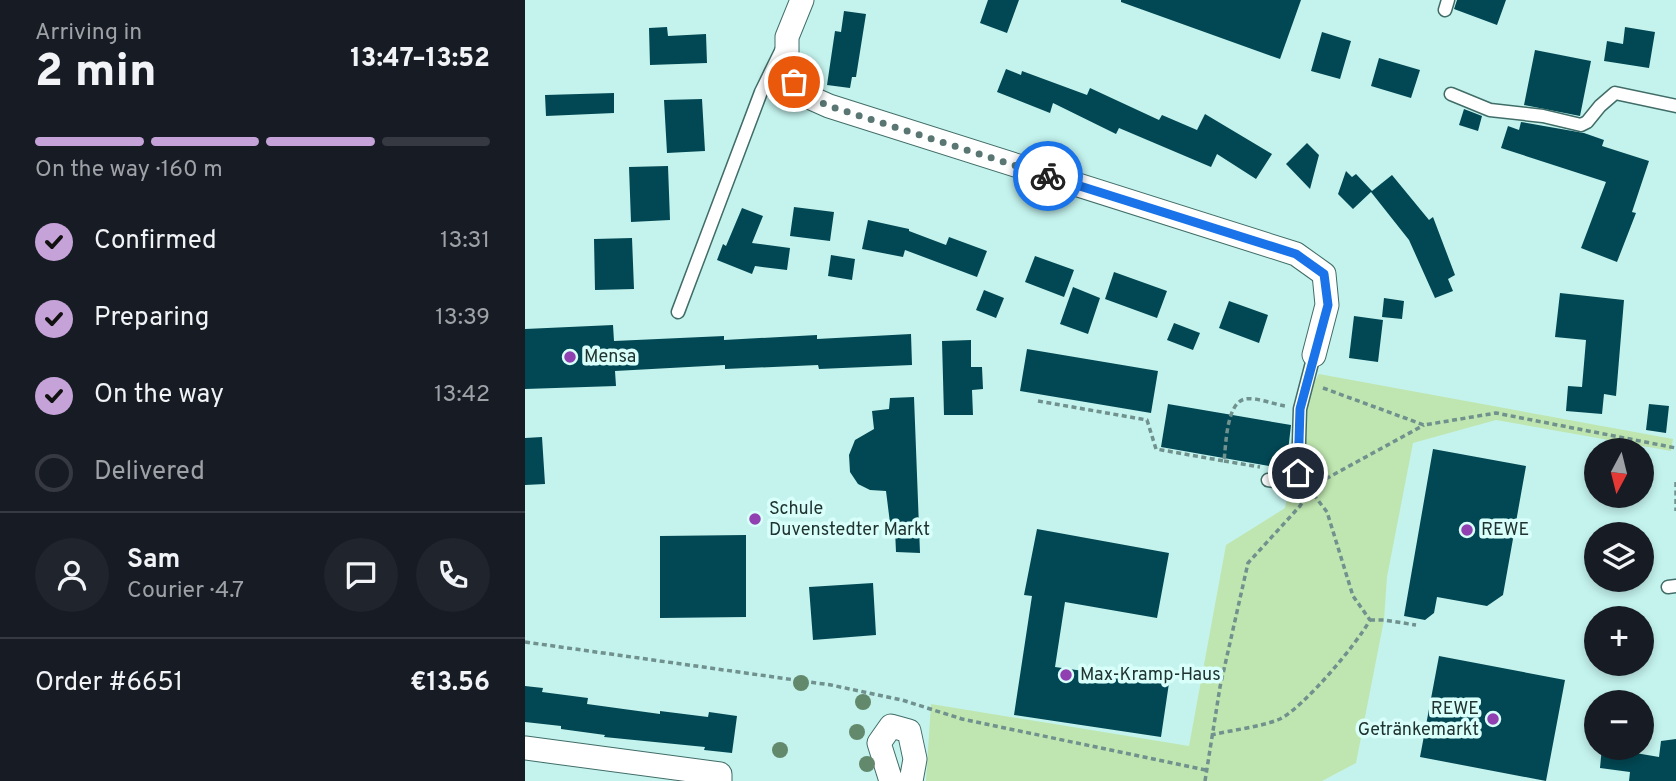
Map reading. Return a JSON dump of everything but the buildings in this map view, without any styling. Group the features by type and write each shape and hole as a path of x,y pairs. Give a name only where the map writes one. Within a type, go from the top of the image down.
{"street":[{"path":"802,0 787,37 787,69 802,94 829,106 1296,254 1324,274 1328,305 1314,355"},
{"path":"891,781 879,743 891,726 909,731 915,759 911,781"},
{"path":"525,748 720,774 720,781"}],"lane":[{"path":"678,312 761,92 787,37"},
{"path":"1451,94 1490,110 1543,116 1581,125 1615,93 1676,106"},
{"path":"1268,480 1287,483 1298,473 1300,409 1314,355"}],"path":[{"path":"1314,355 1314,385 1424,425"},
{"path":"1224,461 1231,413 1238,403 1246,399 1300,409"},
{"path":"1038,401 1147,420 1156,449 1260,467"},
{"path":"1205,781 1248,564 1300,506 1311,488 1424,425 1496,413 1676,448"},
{"path":"1311,474 1311,488 1327,512 1353,596 1370,620"},
{"path":"1676,482 1676,512"},
{"path":"1370,620 1416,625"},
{"path":"1212,735 1279,719 1298,707 1362,635 1370,620"},
{"path":"525,642 831,685 902,701 962,719 1206,770"}],"green space":[{"path":"1319,374 1673,439 1671,451 1654,448 1654,438 1598,438 1496,420 1413,443 1387,577 1384,620 1356,763 1322,781 926,781 931,704 1189,746 1226,545 1285,508 1310,389"}],"way so far":[{"path":"794,82 802,94 829,106 1048,176"}],"place":[{"name":"Mensa","path":"570,357"},
{"name":"Schule Duvenstedter Markt","path":"755,519"},
{"name":"REWE","path":"1467,530"},
{"name":"Max-Kramp-Haus","path":"1066,675"},
{"name":"REWE Getränkemarkt","path":"1493,719"}],"route":[{"path":"1048,176 1296,254 1324,274 1328,305 1300,409 1298,473"}]}
